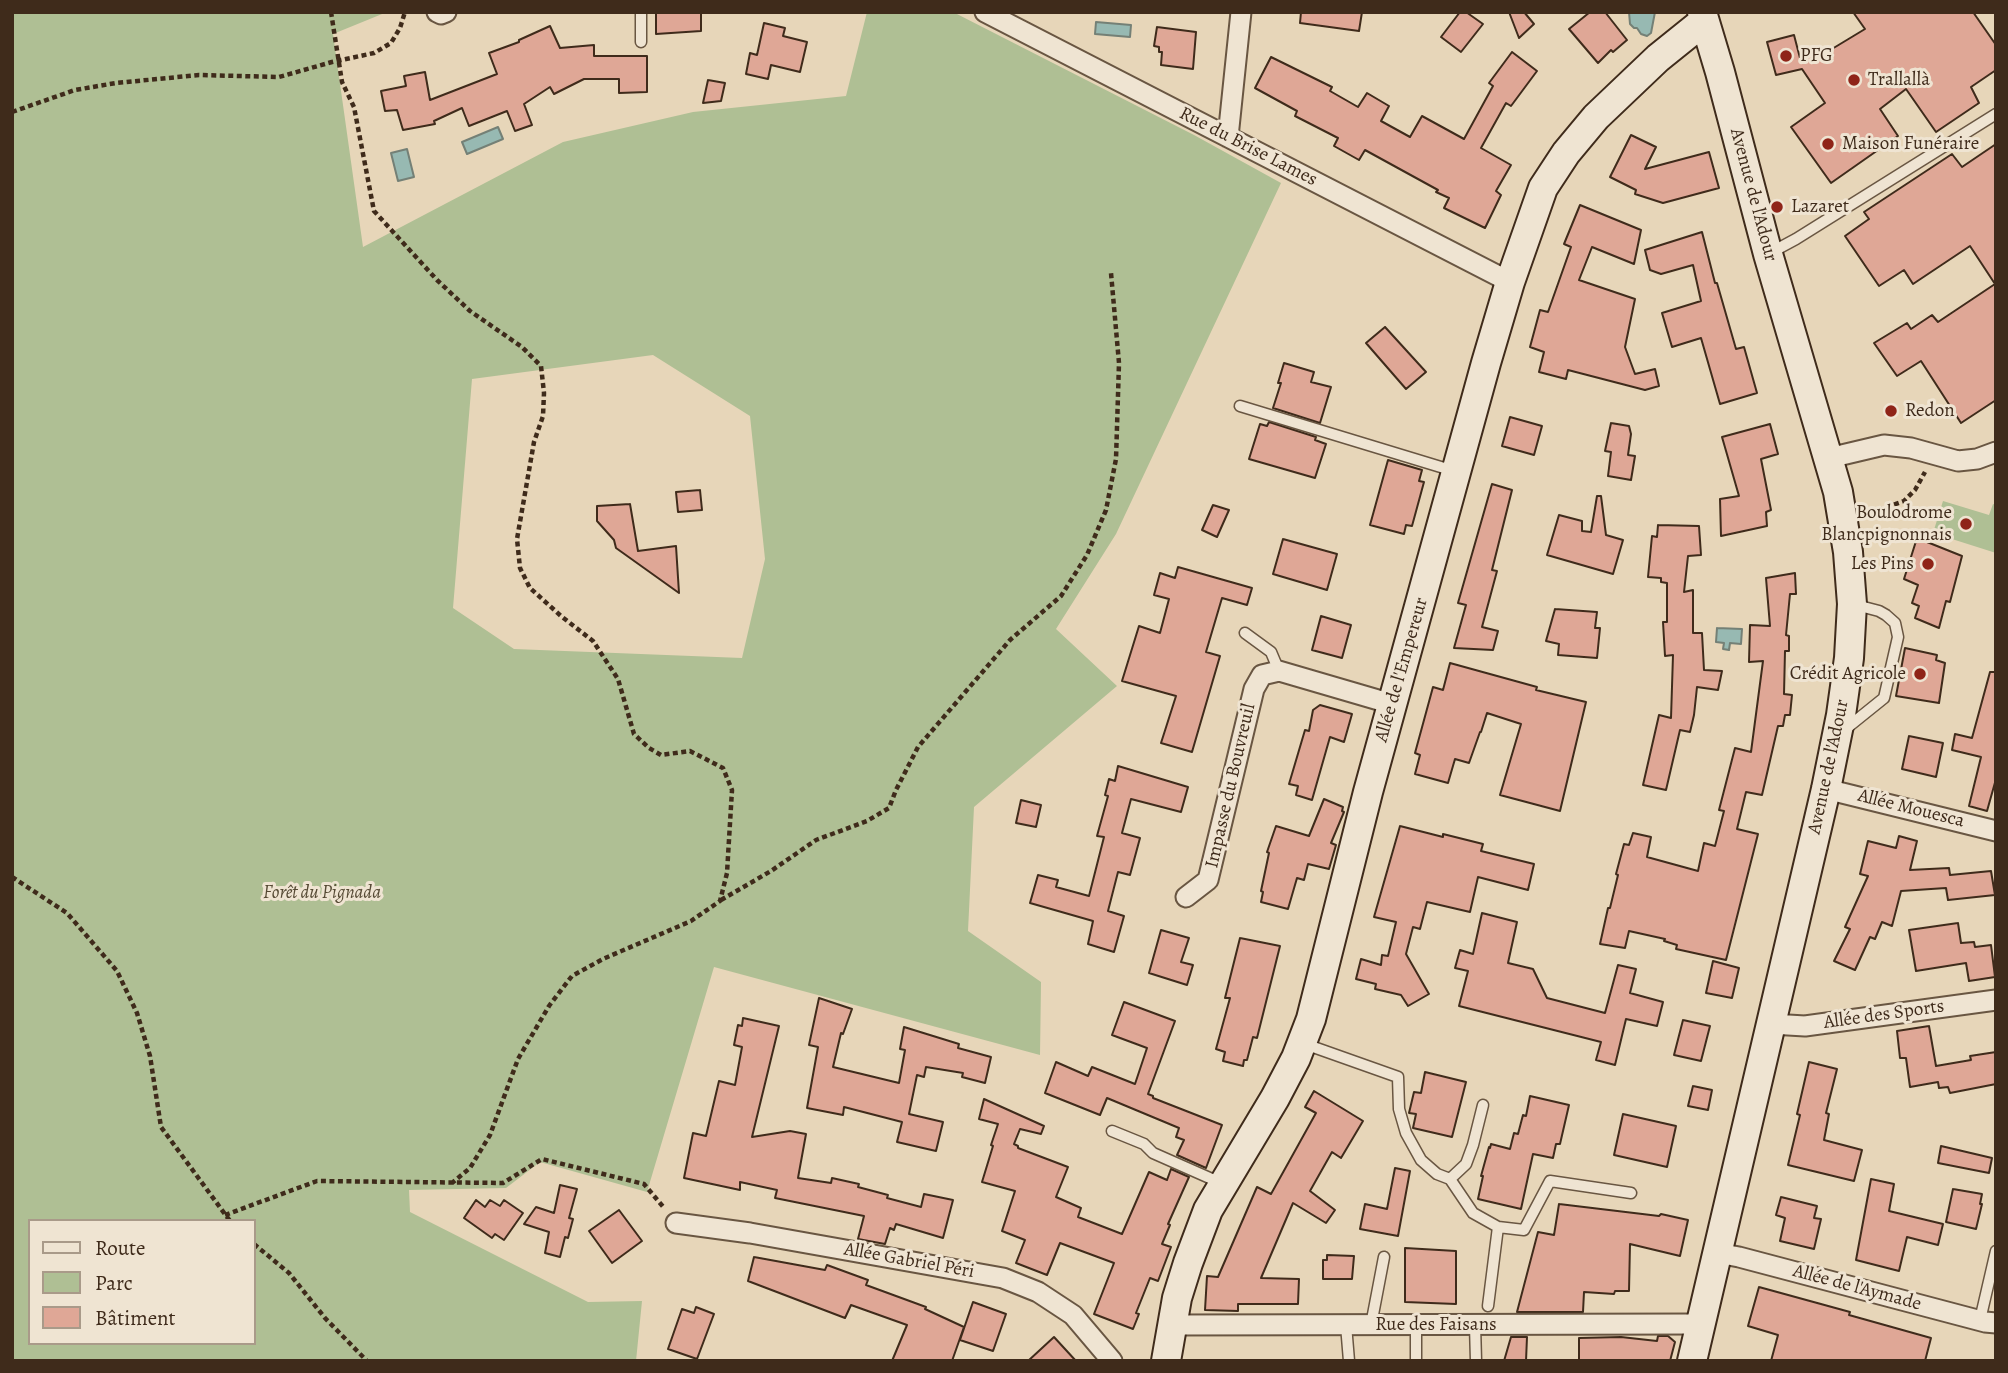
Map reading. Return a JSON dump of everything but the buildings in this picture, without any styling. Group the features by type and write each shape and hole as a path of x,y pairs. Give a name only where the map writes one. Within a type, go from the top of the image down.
{"street":[{"path":"437,12 446,12"},
{"name":"Rue du Brise Lames","path":"985,12 1510,282"},
{"path":"1228,137 1241,12"},
{"name":"Avenue de l'Adour","path":"1692,1361 1826,789 1849,658 1852,604 1848,552 1838,492 1768,254 1704,14"},
{"name":"Allée de l'Empereur","path":"1166,1361 1171,1325 1188,1263 1208,1210 1275,1098 1296,1058 1311,1019 1368,792 1456,472 1510,282 1543,188 1566,153 1595,117 1704,14"},
{"path":"1829,458 1884,445 1911,448 1958,461 1977,459 1996,452"},
{"path":"1279,671 1392,704"},
{"name":"Impasse du Bouvreuil","path":"1186,897 1208,880 1254,689 1262,675 1279,671"},
{"name":"Allée Mouesca","path":"1826,789 1996,831"},
{"name":"Allée des Sports","path":"1771,1024 1805,1026 1996,999"},
{"name":"Allée Gabriel Péri","path":"677,1223 750,1233 1003,1278 1038,1292 1073,1315 1112,1361"},
{"name":"Allée de l'Aymade","path":"1718,1253 1988,1321"},
{"name":"Rue des Faisans","path":"1171,1325 1700,1324"}],"lane":[{"path":"641,12 641,42"},
{"path":"1768,254 1996,114"},
{"path":"1240,405 1456,472"},
{"path":"1837,736 1884,698 1898,637 1895,623 1886,615 1852,604"},
{"path":"1245,633 1271,652 1279,671"},
{"path":"1302,1043 1398,1077 1399,1109 1406,1133 1420,1160 1437,1174 1450,1179 1473,1213 1498,1227 1524,1230 1550,1181 1631,1192"},
{"path":"1450,1179 1466,1164 1483,1105"},
{"path":"1112,1131 1144,1144 1153,1153 1223,1184"},
{"path":"1488,1306 1498,1227"},
{"path":"1988,1321 1996,1251"},
{"path":"1371,1325 1384,1258"},
{"path":"1346,1325 1349,1361"},
{"path":"1416,1325 1416,1361"},
{"path":"1475,1325 1476,1361"}],"path":[{"path":"331,12 342,82 354,107 374,211 437,280 470,311 522,347 541,366 543,416 534,442 517,539 520,568 530,588 593,641 618,679 630,712 634,734 649,748 661,755 690,751 723,768 732,790 727,873 720,901"},
{"path":"12,112 75,90 116,83 199,75 279,77 374,53 391,43 405,12"},
{"path":"452,1183 470,1168 490,1135 518,1059 549,1006 572,976 603,959 691,921 816,840 867,821 889,808 918,747 1010,640 1060,596 1087,555 1106,510 1116,459 1119,363 1111,273"},
{"path":"1870,513 1904,501 1915,490 1927,467"},
{"path":"12,877 67,913 117,971 137,1013 146,1045 161,1127 228,1219"},
{"path":"225,1215 317,1181 503,1183 542,1159 644,1184 677,1223"},
{"path":"256,1246 289,1273 325,1318 367,1361"}],"green space":[{"name":"Forêt du Pignada","path":"12,12 387,12 333,34 363,247 563,142 693,112 846,96 867,12 953,12 1194,135 1281,183 1116,534 1056,629 1117,686 974,807 968,931 1041,982 1040,1055 714,967 647,1192 540,1162 506,1188 409,1190 410,1212 588,1302 642,1301 636,1361 12,1361","holes":["653,355 750,416 765,559 742,658 514,649 453,608 472,379"]},
{"name":"Boulodrome Blancpignonnais","path":"1943,501 1989,515 1993,504 1996,505 1996,553 1933,533"}],"water":[{"path":"1629,12 1655,12 1651,33 1647,36 1634,28 1630,24"},
{"path":"1096,22 1131,25 1130,37 1095,34"},
{"path":"498,127 503,139 467,154 462,142"},
{"path":"407,149 414,177 398,181 391,153"},
{"path":"1717,628 1742,629 1741,644 1730,643 1729,650 1723,649 1724,643 1716,642"}],"place":[{"name":"PFG","path":"1786,56"},
{"name":"Trallallà","path":"1854,80"},
{"name":"Maison Funéraire","path":"1828,144"},
{"name":"Lazaret","path":"1777,207"},
{"name":"Redon","path":"1891,411"},
{"name":"Boulodrome Blancpignonnais","path":"1966,524"},
{"name":"Les Pins","path":"1928,564"},
{"name":"Crédit Agricole","path":"1920,674"}]}
